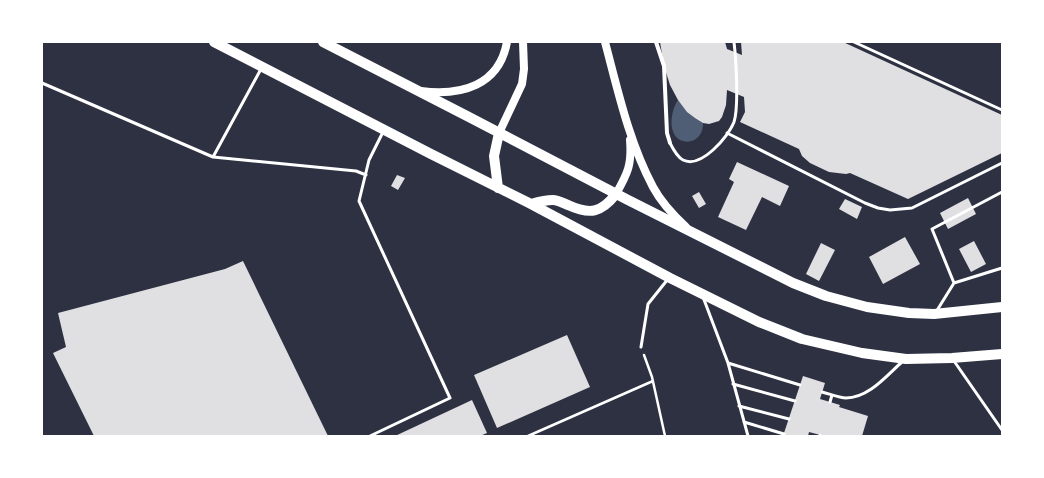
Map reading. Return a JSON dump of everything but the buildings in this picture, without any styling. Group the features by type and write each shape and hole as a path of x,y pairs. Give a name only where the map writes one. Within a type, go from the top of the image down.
{"main road":[{"path":"214,42 531,204 670,278 759,322 802,339 862,353 906,359 952,358 1002,354"},
{"path":"323,42 616,194 794,283 826,296 867,307 909,313 934,314 1002,307"},
{"path":"417,90 435,93 475,86 491,75 498,67 507,42"},
{"path":"498,188 494,156 499,133 522,84 524,69 523,42"},
{"path":"605,42 630,132 653,188 673,215 692,232"},
{"path":"531,204 554,199 579,210 595,211 602,208 616,194 628,173 631,149 630,132"}],"street":[{"path":"656,42 664,66 667,133 670,143"}],"lane":[{"path":"670,143 675,153 682,160 689,162 702,158 718,145 734,122 736,108 734,42"},
{"path":"854,42 1002,110"},
{"path":"213,157 262,67"},
{"path":"42,83 213,157 356,171 366,175"},
{"path":"370,436 450,398 359,201 369,160 384,130"},
{"path":"727,133 864,203 890,210 912,208 1002,163"},
{"path":"954,283 932,229 1002,192"},
{"path":"934,314 954,283 1002,268"},
{"path":"641,347 648,304 670,278"},
{"path":"702,294 728,363 748,436"},
{"path":"952,358 1002,430"},
{"path":"822,392 846,398 860,395 874,387 906,359"},
{"path":"728,363 800,385"},
{"path":"733,384 795,401"},
{"path":"830,402 832,395"},
{"path":"739,406 789,419"},
{"path":"744,422 784,434"}],"path":[{"path":"641,347 653,381 665,436"},
{"path":"528,436 653,381"}],"water":[{"path":"678,100 703,123 702,132 700,135 689,142 680,140 673,132 672,115"}]}
